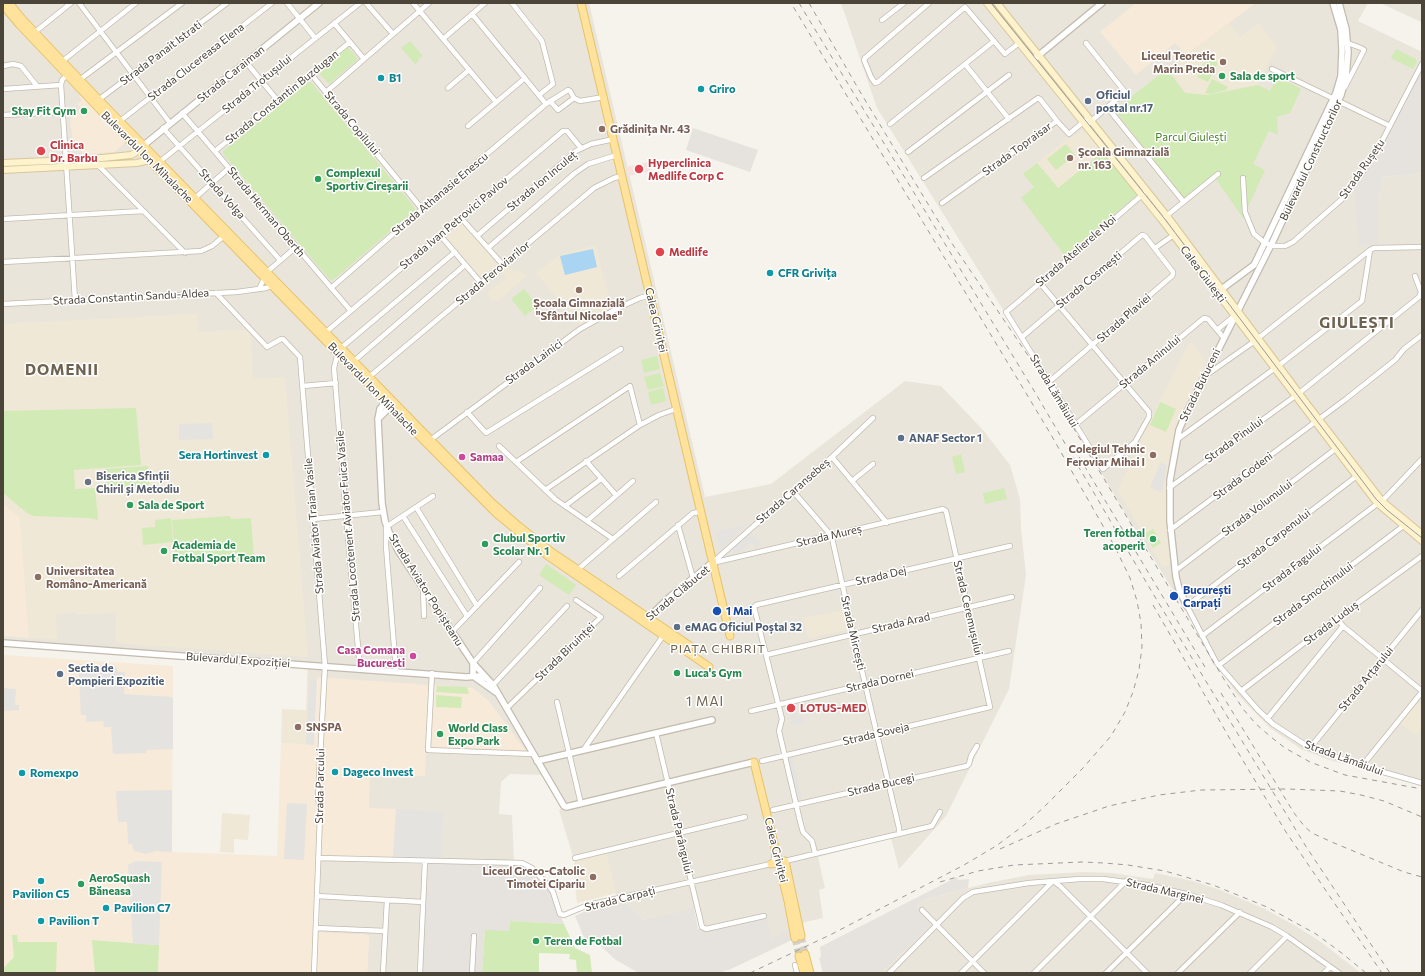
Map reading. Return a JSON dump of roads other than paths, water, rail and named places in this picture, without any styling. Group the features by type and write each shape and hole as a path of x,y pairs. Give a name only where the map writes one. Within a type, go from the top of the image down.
{"main road":[{"name":"Bulevardul Ion Mihalache","path":"9,3 69,73 267,272 275,284 339,350 378,394 390,402"},
{"name":"Calea Griviței","path":"581,3 730,636"},
{"name":"Calea Giulești","path":"988,3 1033,60 1087,122 1220,291 1238,309 1256,339"},
{"name":"Calea Giulești","path":"997,3 1038,55 1087,122"},
{"name":"Bulevardul Ion Mihalache","path":"3,5 15,21 60,63"},
{"name":"Bulevardul Ion Mihalache","path":"97,102 120,121 141,147"},
{"path":"3,163 92,159 130,155 141,147"},
{"name":"Bulevardul Ion Mihalache","path":"155,161 224,236 326,332 339,350 369,377 390,402 501,518 536,547 645,620 690,646"},
{"path":"3,170 97,166 155,161"},
{"name":"Calea Giulești","path":"1220,291 1234,316 1256,339 1379,502 1421,535"},
{"name":"Bulevardul Ion Mihalache","path":"645,620 679,648 709,667"},
{"name":"Calea Griviței","path":"754,762 774,842 781,862 798,937 787,868 781,862"},
{"path":"804,973 802,955 810,973"}],"street":[{"path":"35,32 71,3"},
{"path":"79,3 116,54 170,123"},
{"path":"60,63 136,3"},
{"path":"78,82 182,3"},
{"name":"Strada Panait Istrati","path":"97,102 227,3"},
{"path":"287,3 315,38"},
{"name":"Strada Caraiman","path":"141,147 319,3"},
{"name":"Strada Trotușului","path":"155,161 179,146 360,3"},
{"path":"366,3 393,34"},
{"path":"413,3 496,102"},
{"path":"326,92 429,3"},
{"path":"443,39 485,3"},
{"path":"512,3 541,38 553,84 539,95"},
{"path":"882,20 904,3"},
{"path":"929,3 865,58 864,60 870,78 875,83 966,7 1005,54 1019,43"},
{"path":"1033,60 1102,3"},
{"name":"Bulevardul Constructorilor","path":"1238,309 1256,266 1268,244 1336,100 1344,88 1348,63 1345,42 1333,3"},
{"name":"Bulevardul Constructorilor","path":"1336,100 1341,76 1345,42 1345,22 1339,3"},
{"name":"Strada Clucereasa Elena","path":"120,121 269,4"},
{"path":"472,14 539,95 548,103 558,110 574,98"},
{"path":"334,23 364,59"},
{"path":"890,124 994,41"},
{"name":"Strada Constantin Buzdugan","path":"215,152 350,42"},
{"path":"1344,88 1364,50 1345,42"},
{"path":"1086,43 1125,92 1108,107 1087,122"},
{"path":"246,62 278,101"},
{"path":"3,66 16,64 21,66 37,86"},
{"path":"965,64 1009,119"},
{"name":"Strada Rușețu","path":"1268,244 1280,247 1293,242 1342,199 1370,161 1422,64"},
{"name":"Strada Rușețu","path":"1272,69 1390,126"},
{"path":"448,88 469,70"},
{"path":"69,73 62,80 61,85 75,300"},
{"name":"Strada Copilului","path":"311,74 422,209"},
{"path":"908,152 1009,75"},
{"path":"468,126 525,78"},
{"path":"3,89 61,85"},
{"name":"Strada Athanasie Enescu","path":"331,288 548,103 568,90 574,98 582,101 604,97"},
{"path":"924,178 1038,98 1057,121"},
{"path":"1108,107 1183,201"},
{"path":"3,115 63,112"},
{"name":"Strada Herman Oberth","path":"182,113 351,311"},
{"name":"Strada Topraisar","path":"942,203 1057,121 1069,134 1087,122"},
{"name":"Strada Volga","path":"163,128 280,260"},
{"name":"Strada Ivan Petrovici Pavlov","path":"326,332 563,131 567,131 581,148"},
{"name":"Strada Ion Inculeț","path":"477,236 576,151 581,148 614,139"},
{"path":"488,248 575,173 588,164 617,155"},
{"path":"92,159 97,166 185,253"},
{"path":"195,198 229,168"},
{"path":"1164,218 1218,174"},
{"name":"Strada Feroviarilor","path":"369,377 597,186 622,176"},
{"path":"1243,178 1247,217 1254,234 1268,244"},
{"name":"Strada Atelierele Noi","path":"1006,312 1144,193"},
{"path":"3,219 143,211"},
{"path":"461,218 503,265"},
{"path":"1155,248 1176,234"},
{"path":"440,235 480,283"},
{"name":"Strada Cosmești","path":"1022,337 1142,235 1145,236 1155,248"},
{"path":"3,262 185,253 207,249 224,236"},
{"path":"267,272 296,246"},
{"path":"1204,377 1216,370 1370,250 1374,248 1422,247"},
{"name":"Strada Plaviei","path":"1049,382 1173,275 1173,272 1155,248"},
{"path":"1178,439 1362,301 1370,250"},
{"path":"339,350 454,252"},
{"path":"354,362 465,265"},
{"name":"Bulevardul Constructorilor","path":"1220,291 1256,266"},
{"name":"Strada Pinului","path":"1169,488 1297,394 1419,297 1421,292 1415,276"},
{"path":"259,289 263,281"},
{"path":"1040,283 1125,383"},
{"name":"Strada Constantin Sandu-Aldea","path":"3,304 216,293 259,289 275,284"},
{"name":"Strada Aviator Traian Vasile","path":"216,293 267,347 282,339 300,355 325,666"},
{"name":"Strada Lainici","path":"428,442 466,412 580,329 618,308 650,295"},
{"name":"Strada Butuceni","path":"1187,606 1178,584 1175,571 1170,530 1169,488 1178,439 1184,418 1238,309"},
{"name":"Strada Lămâiului","path":"1006,312 1103,469 1135,442 1150,415 1125,383"},
{"path":"1217,330 1234,316"},
{"name":"Strada Aninului","path":"1075,425 1204,318 1208,319 1223,337"},
{"name":"Strada Godeni","path":"1170,530 1395,360 1404,348 1422,335"},
{"path":"466,412 486,433 622,349"},
{"name":"Strada Locotenent Aviator Fuica Vasile","path":"339,350 334,368 360,669"},
{"path":"303,386 336,383"},
{"path":"516,462 630,386 640,426"},
{"name":"Strada Aviator Popișteanu","path":"378,394 383,512 386,527 395,545 452,632 473,663 499,694 563,805 566,807 581,804"},
{"path":"378,415 390,402"},
{"path":"545,490 640,426 659,415 676,409"},
{"name":"Strada Caransebeș","path":"712,563 832,457 873,418"},
{"path":"499,446 545,490 565,506 613,539"},
{"name":"Strada Volumului","path":"1175,571 1337,448"},
{"path":"832,457 887,523"},
{"name":"Strada Fagului","path":"1202,636 1379,502 1422,459"},
{"path":"586,461 616,496"},
{"path":"852,481 873,464"},
{"name":"Strada Carpenului","path":"1187,606 1358,475"},
{"path":"565,506 601,479"},
{"path":"587,521 632,481"},
{"name":"Strada Mircești","path":"793,491 831,535 899,828 899,834"},
{"path":"396,671 386,527 432,496"},
{"path":"575,572 656,502"},
{"path":"416,507 477,606"},
{"name":"Strada Mureș","path":"712,563 945,509"},
{"name":"Strada Ceremușului","path":"945,509 990,707"},
{"path":"313,518 383,512"},
{"path":"619,576 693,513 700,512"},
{"path":"403,516 467,616"},
{"name":"Strada Smochinului","path":"1219,665 1406,524"},
{"path":"678,526 694,578"},
{"name":"Strada Dej","path":"766,655 754,607 756,605 1010,546"},
{"name":"Strada Luduș","path":"1241,691 1422,556"},
{"path":"452,632 519,562"},
{"name":"Strada Clăbucet","path":"645,620 671,596 712,563"},
{"path":"423,587 424,616"},
{"path":"473,676 473,663 540,588"},
{"name":"Strada Arad","path":"766,655 1012,597"},
{"name":"Strada Biruinței","path":"507,708 601,617 576,600"},
{"path":"493,685 566,606"},
{"name":"Strada Lămâiului","path":"1187,606 1219,665 1267,719 1292,738 1310,748 1362,766 1422,783"},
{"name":"Strada Arțarului","path":"1310,748 1422,610"},
{"path":"1337,618 1343,626 1422,691 1362,766"},
{"path":"1267,719 1343,626"},
{"path":"583,750 663,636"},
{"name":"Bulevardul Expoziției","path":"3,643 432,674 479,676 486,678"},
{"path":"679,648 690,646"},
{"name":"Strada Dornei","path":"751,711 1009,651"},
{"path":"766,655 782,719 779,731 796,805 803,832 812,841 815,853"},
{"name":"Strada Parcului","path":"314,973 319,858 320,812 318,796 325,666"},
{"path":"473,676 478,673 478,669"},
{"path":"432,674 428,750 533,754"},
{"name":"Strada Aviator Popișteanu","path":"473,676 499,694"},
{"path":"557,702 581,804 754,762"},
{"name":"Strada Soveja","path":"762,761 990,707"},
{"path":"537,761 712,720"},
{"name":"Strada Parângului","path":"656,733 704,928 706,929 764,916"},
{"name":"Strada Bucegi","path":"773,810 967,766 977,746"},
{"name":"Strada Carpați","path":"425,861 517,862 525,864 532,868 550,888 555,897 559,912 564,915 588,906 932,826 940,812"},
{"path":"575,858 745,817"},
{"path":"319,858 425,861 420,973"},
{"name":"Strada Marginei","path":"937,926 963,898 972,892 1029,883 1080,879 1126,881 1186,894 1240,912 1287,936 1339,973"},
{"path":"961,973 1053,881 1091,916 1147,973"},
{"path":"1034,973 1126,881"},
{"path":"1106,973 1186,894"},
{"path":"317,896 423,902"},
{"path":"383,973 386,900"},
{"path":"922,910 984,973"},
{"path":"1178,973 1240,912"},
{"path":"889,973 937,926"},
{"path":"316,928 385,931"},
{"path":"472,973 474,936"},
{"path":"1250,973 1287,936"},
{"path":"795,965 797,973"},
{"path":"1324,973 1330,967"}],"water":[{"path":"593,249 597,267 565,275 560,256"}],"tunnel":[{"path":"801,936 805,954"},
{"path":"795,938 799,956"}],"tram line":[{"path":"991,3 1164,218 1376,499 1387,510 1422,538"}],"railway":[{"path":"750,973 832,934 964,865 996,846 1023,826 1083,768 1111,736 1125,712 1133,692 1139,670 1142,647 1141,623 1137,601 1130,578 1115,547 1050,433 791,3"},
{"path":"799,3 1036,394 1152,592 1305,845 1390,973"},
{"path":"809,3 859,90 951,242 1046,382 1243,709 1256,724 1271,737 1285,748 1310,762 1345,775 1422,789"},
{"path":"1079,457 1205,667"},
{"path":"1153,605 1230,739 1286,832 1382,973"},
{"path":"1221,693 1294,813 1305,827 1312,833 1334,843 1404,872 1422,877"},
{"path":"1000,849 1056,824 1109,806 1159,795 1201,790 1287,789 1340,791 1384,801 1422,817"},
{"path":"940,882 978,871 1014,865 1082,862 1128,865 1165,871 1213,885 1267,907 1316,934 1366,973"}],"place":[{"name":"Liceul Teoretic Marin Preda","path":"1223,62"},
{"name":"Sala de sport","path":"1222,76"},
{"name":"B1","path":"381,78"},
{"name":"Griro","path":"701,89"},
{"name":"Oficiul postal nr.17","path":"1088,101"},
{"name":"Stay Fit Gym","path":"84,111"},
{"name":"Grădinița Nr. 43","path":"602,129"},
{"name":"Clinica Dr. Barbu","path":"41,151"},
{"name":"Şcoala Gimnazială nr. 163","path":"1070,158"},
{"name":"Hyperclinica Medlife Corp C","path":"639,169"},
{"name":"Complexul Sportiv Cireșarii","path":"318,179"},
{"name":"Medlife","path":"660,252"},
{"name":"CFR Grivița","path":"770,273"},
{"name":"Școala Gimnazială \"Sfântul Nicolae\"","path":"579,290"},
{"name":"ANAF Sector 1","path":"901,438"},
{"name":"Sera Hortinvest","path":"266,455"},
{"name":"Colegiul Tehnic Feroviar Mihai I","path":"1153,455"},
{"name":"Samaa","path":"462,457"},
{"name":"Biserica Sfinții Chiril și Metodiu","path":"88,482"},
{"name":"Sala de Sport","path":"130,505"},
{"name":"Teren fotbal acoperit","path":"1153,539"},
{"name":"Clubul Sportiv Scolar Nr. 1","path":"485,544"},
{"name":"Academia de Fotbal Sport Team","path":"164,551"},
{"name":"Universitatea Româno-Americană","path":"38,577"},
{"name":"București Carpați","path":"1174,596"},
{"name":"1 Mai","path":"717,611"},
{"name":"eMAG Oficiul Poștal 32","path":"677,627"},
{"name":"Casa Comana Bucuresti","path":"413,656"},
{"name":"Luca's Gym","path":"677,673"},
{"name":"Sectia de Pompieri Expozitie","path":"60,674"},
{"name":"LOTUS-MED","path":"791,708"},
{"name":"SNSPA","path":"298,727"},
{"name":"World Class Expo Park","path":"440,734"},
{"name":"Dageco Invest","path":"335,772"},
{"name":"Romexpo","path":"22,773"},
{"name":"Liceul Greco-Catolic Timotei Cipariu","path":"593,877"},
{"name":"Pavilion C5","path":"41,881"},
{"name":"AeroSquash Băneasa","path":"81,884"},
{"name":"Pavilion C7","path":"106,908"},
{"name":"Pavilion T","path":"41,921"},
{"name":"Teren de Fotbal","path":"536,941"}],"district":[{"name":"GIULEȘTI","path":"1357,323"},
{"name":"DOMENII","path":"62,370"},
{"name":"PIAȚA CHIBRIT","path":"718,649"},
{"name":"1 MAI","path":"705,702"}],"park label":[{"name":"Parcul Giulești","path":"1191,137"}]}
